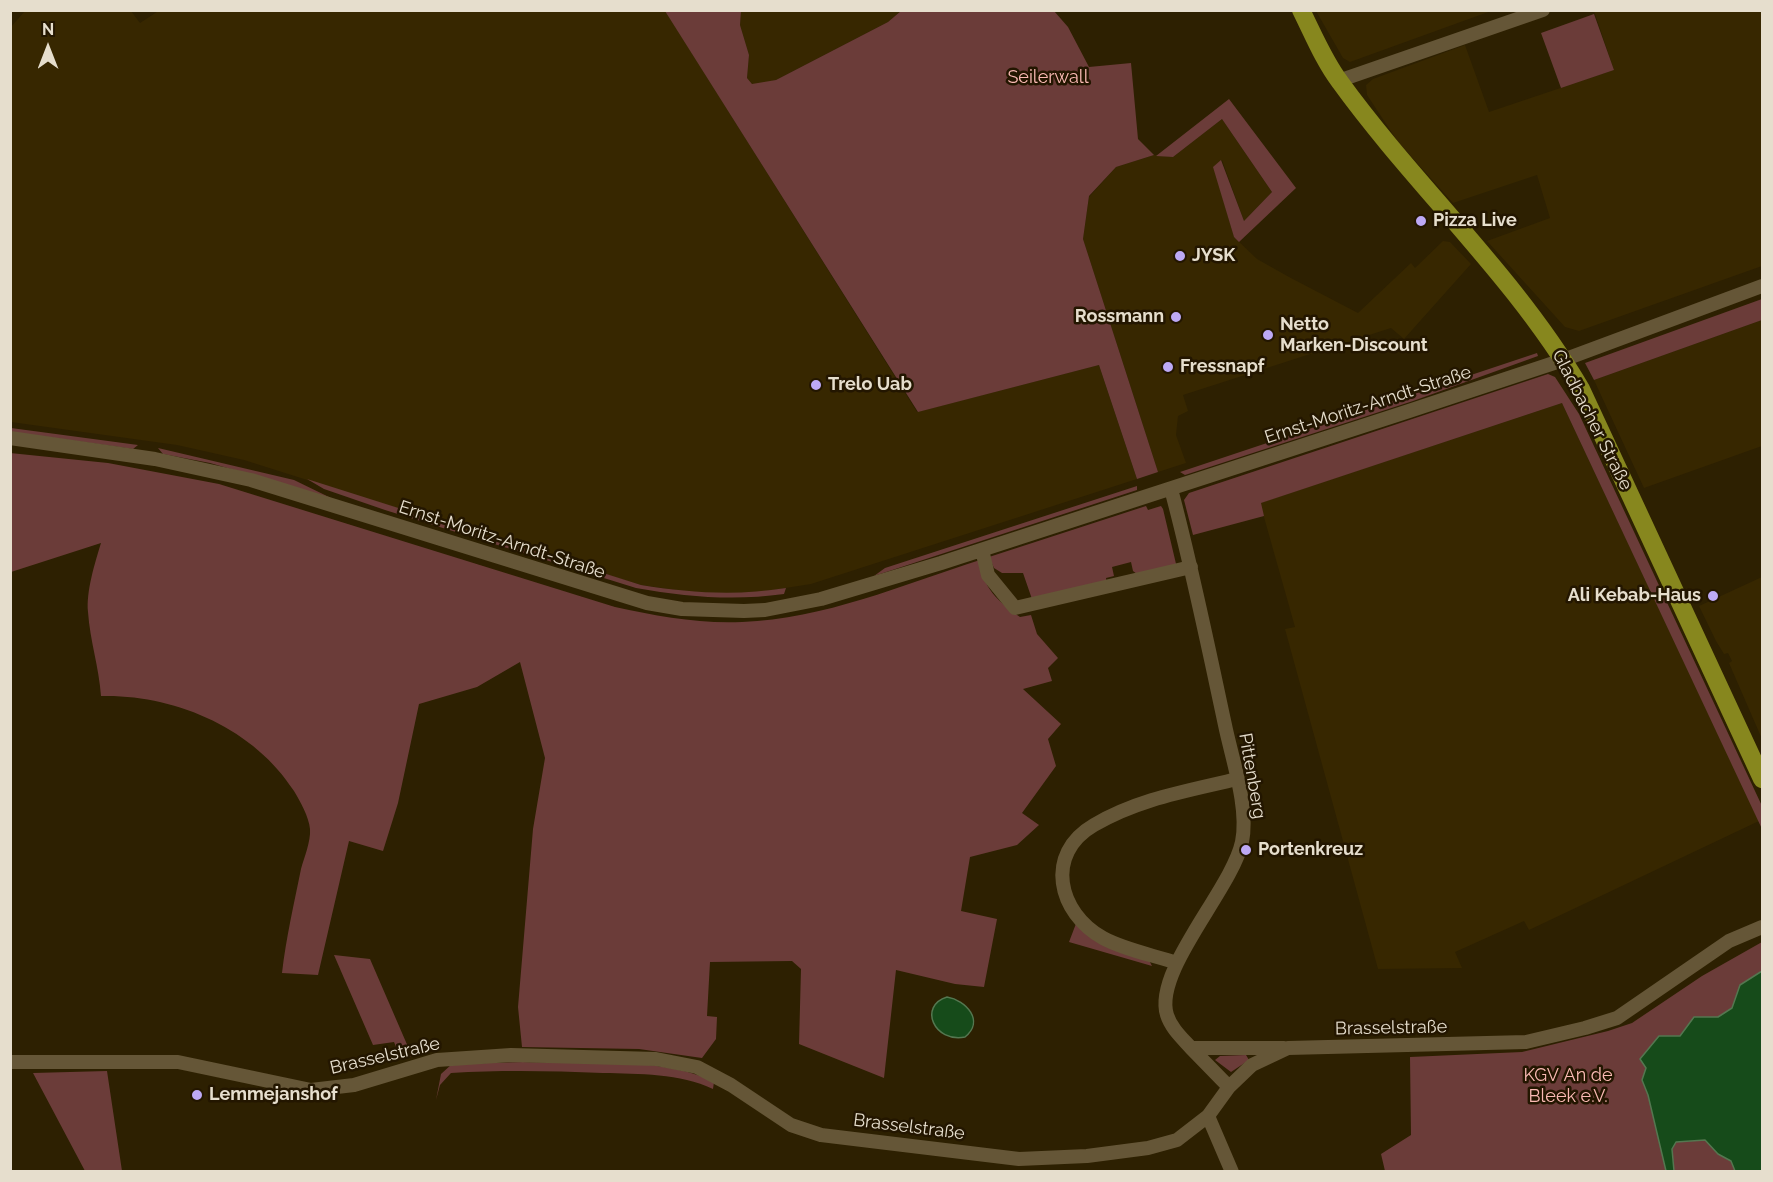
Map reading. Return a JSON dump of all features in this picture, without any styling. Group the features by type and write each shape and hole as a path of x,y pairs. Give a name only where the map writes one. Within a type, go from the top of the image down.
{"main road":[{"name":"Gladbacher Straße","path":"1300,10 1338,81 1485,257 1563,360 1581,389 1762,779"}],"street":[{"path":"1338,81 1543,10"},
{"name":"Ernst-Moritz-Arndt-Straße","path":"10,438 155,459 251,480 620,596 682,609 744,611 800,604 982,550 1563,360 1762,286"},
{"name":"Pittenberg","path":"1171,489 1191,567 1237,779 1244,823 1242,842 1233,866 1177,963 1165,998 1167,1015 1177,1033 1229,1087"},
{"path":"982,550 988,575 1016,608 1191,567"},
{"path":"1177,963 1104,939 1083,925 1066,898 1061,870 1068,846 1092,826 1145,801 1237,779"},
{"name":"Brasselstraße","path":"10,1062 178,1062 310,1090 354,1085 437,1060 511,1055 656,1059 697,1066 731,1085 791,1125 821,1135 1019,1159 1087,1156 1148,1148 1177,1140 1208,1116 1229,1087 1252,1065 1288,1048 1417,1047 1526,1042 1617,1018 1730,941 1762,927"},
{"path":"1191,1048 1288,1048"},
{"path":"1208,1116 1232,1172"}],"shaded area":[{"path":"160,10 665,10 917,412 1099,365 1137,479 811,584 754,593 697,593 641,585 244,460 177,445 11,422 10,28 25,11 131,11 140,23"},
{"path":"741,10 901,11 888,22 776,80 752,84 747,78 749,55 740,25"},
{"path":"1316,11 1491,11 1350,62 1343,58"},
{"path":"1594,11 1762,11 1762,266 1579,331 1565,327 1487,241 1550,218 1537,175 1453,203 1398,142 1367,95 1366,85 1373,79 1465,45 1489,112 1614,70"},
{"path":"1222,119 1272,192 1244,221 1222,160 1214,167 1234,237 1257,259 1358,313 1411,263 1415,268 1443,241 1450,242 1471,264 1404,339 1391,328 1183,395 1188,411 1178,416 1176,435 1186,463 1158,472 1083,239 1089,197 1116,167 1154,155 1173,157"},
{"path":"1762,320 1762,446 1644,488 1594,380"},
{"path":"1562,403 1759,821 1529,930 1524,921 1455,952 1462,968 1378,969 1285,629 1295,627 1260,503"},
{"path":"1762,577 1762,739 1729,663 1732,661 1728,653 1724,654 1716,641 1699,606"},
{"path":"1762,971 1762,1171 1735,1171 1731,1161 1718,1154 1705,1140 1676,1142 1672,1149 1674,1171 1666,1171 1648,1095 1642,1080 1646,1068 1640,1059 1659,1036 1680,1036 1694,1017 1718,1017 1732,1008 1740,985"},
{"path":"947,997 961,1002 971,1012 973,1024 971,1031 965,1037 945,1035 934,1023 933,1008"}],"green space":[{"name":"Seilerwall","path":"665,11 741,11 740,25 749,55 747,78 752,84 776,80 888,22 901,11 1054,11 1068,27 1089,67 1131,63 1138,139 1154,155 1116,167 1089,196 1083,239 1158,472 1137,479 1099,365 918,412"},
{"path":"1594,14 1614,70 1561,88 1541,33"},
{"path":"1229,99 1296,188 1239,242 1234,237 1213,167 1221,160 1244,221 1272,192 1222,119 1173,157 1156,156"},
{"path":"1762,299 1762,320 1594,380 1585,363"},
{"path":"1537,353 1538,356 1413,401 1185,475 1180,472"},
{"path":"1548,374 1555,377 1579,414 1762,806 1762,829 1562,403 1261,503 1264,516 1193,535 1184,500 1189,493"},
{"path":"11,428 138,445 133,449 11,432"},
{"path":"158,448 294,480 331,498 210,463 163,454"},
{"path":"10,453 108,463 219,484 615,607 694,621 742,622 803,615 862,599 980,560 984,579 993,593 1020,617 1031,615 1037,634 1058,658 1048,668 1052,681 1023,689 1061,724 1048,739 1056,766 1022,813 1039,825 1017,845 970,857 961,911 997,919 984,987 955,984 896,970 884,1078 799,1044 801,969 792,961 710,962 707,1016 717,1017 716,1039 702,1058 639,1049 522,1047 518,1007 533,829 545,758 520,662 477,687 419,704 398,803 383,851 349,841 318,975 282,973 293,908 310,834 308,819 301,804 277,769 257,749 210,719 156,701 101,696 89,623 88,595 101,543 11,572"},
{"path":"307,479 641,585 714,592 750,592 786,588 784,594 728,598 673,594 636,588 385,510 324,489"},
{"path":"1137,486 1137,490 874,576 885,568"},
{"path":"1146,506 1148,510 1161,506 1163,509 1177,568 1141,577 1133,571 1131,562 1112,567 1114,576 1106,578 1107,585 1033,602 1023,573 1002,573 994,568 989,557"},
{"path":"1077,921 1149,960 1152,966 1069,942"},
{"name":"KGV An de Bleek e.V.","path":"1762,942 1762,971 1740,985 1732,1008 1718,1017 1694,1017 1680,1036 1646,1068 1642,1080 1648,1095 1666,1171 1385,1171 1381,1154 1411,1135 1410,1057 1522,1052 1608,1031 1632,1023 1702,976"},
{"path":"334,955 370,959 412,1056 401,1059 394,1042 373,1045"},
{"path":"1246,1055 1249,1060 1231,1072 1215,1060 1220,1056"},
{"path":"523,1062 646,1065 671,1068 714,1082 713,1089 687,1080 645,1074 527,1071 451,1073 440,1085 436,1100 441,1074 452,1064"},
{"path":"107,1071 122,1171 85,1171 33,1073"},
{"path":"1705,1140 1718,1153 1731,1161 1735,1171 1674,1171 1672,1149 1676,1142"}],"place":[{"name":"Pizza Live","path":"1421,221"},
{"name":"JYSK","path":"1180,256"},
{"name":"Rossmann","path":"1176,317"},
{"name":"Netto Marken-Discount","path":"1268,335"},
{"name":"Fressnapf","path":"1168,367"},
{"name":"Trelo Uab","path":"816,385"},
{"name":"Ali Kebab-Haus","path":"1713,596"},
{"name":"Portenkreuz","path":"1246,850"},
{"name":"Lemmejanshof","path":"197,1095"}]}
